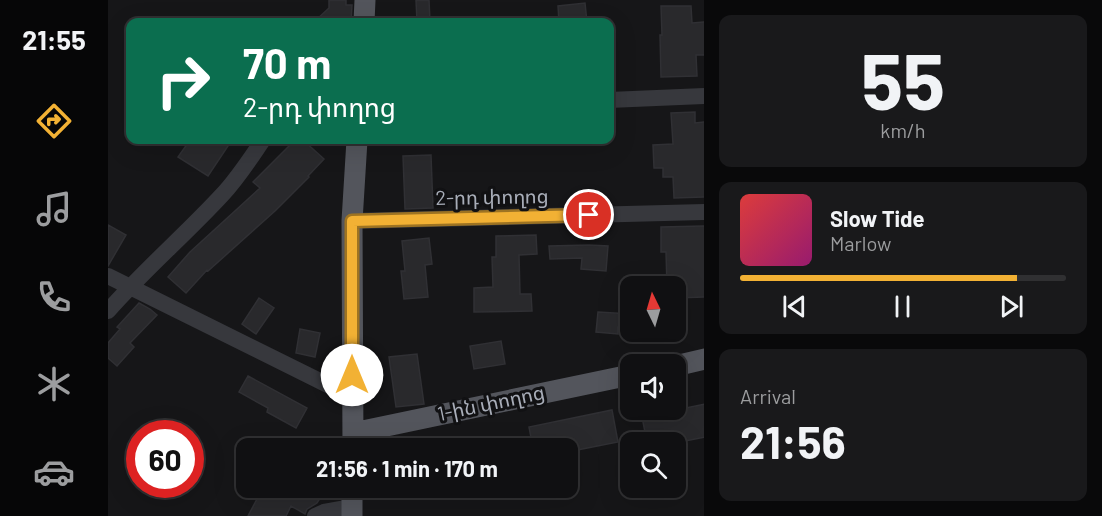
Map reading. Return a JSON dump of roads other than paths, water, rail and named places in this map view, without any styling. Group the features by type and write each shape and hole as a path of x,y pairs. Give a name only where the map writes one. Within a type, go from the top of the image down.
{"main road":[{"path":"364,18 365,0"},
{"path":"353,438 352,221 357,144"},
{"path":"686,363 704,359"},
{"name":"1-ին փողոց","path":"366,438 620,377"}],"street":[{"path":"614,100 704,96"},
{"path":"108,311 129,286 222,195 241,173 260,144"},
{"name":"2-րդ փողոց","path":"352,221 704,212"},
{"path":"108,276 352,397"},
{"path":"315,516 352,504"}]}
